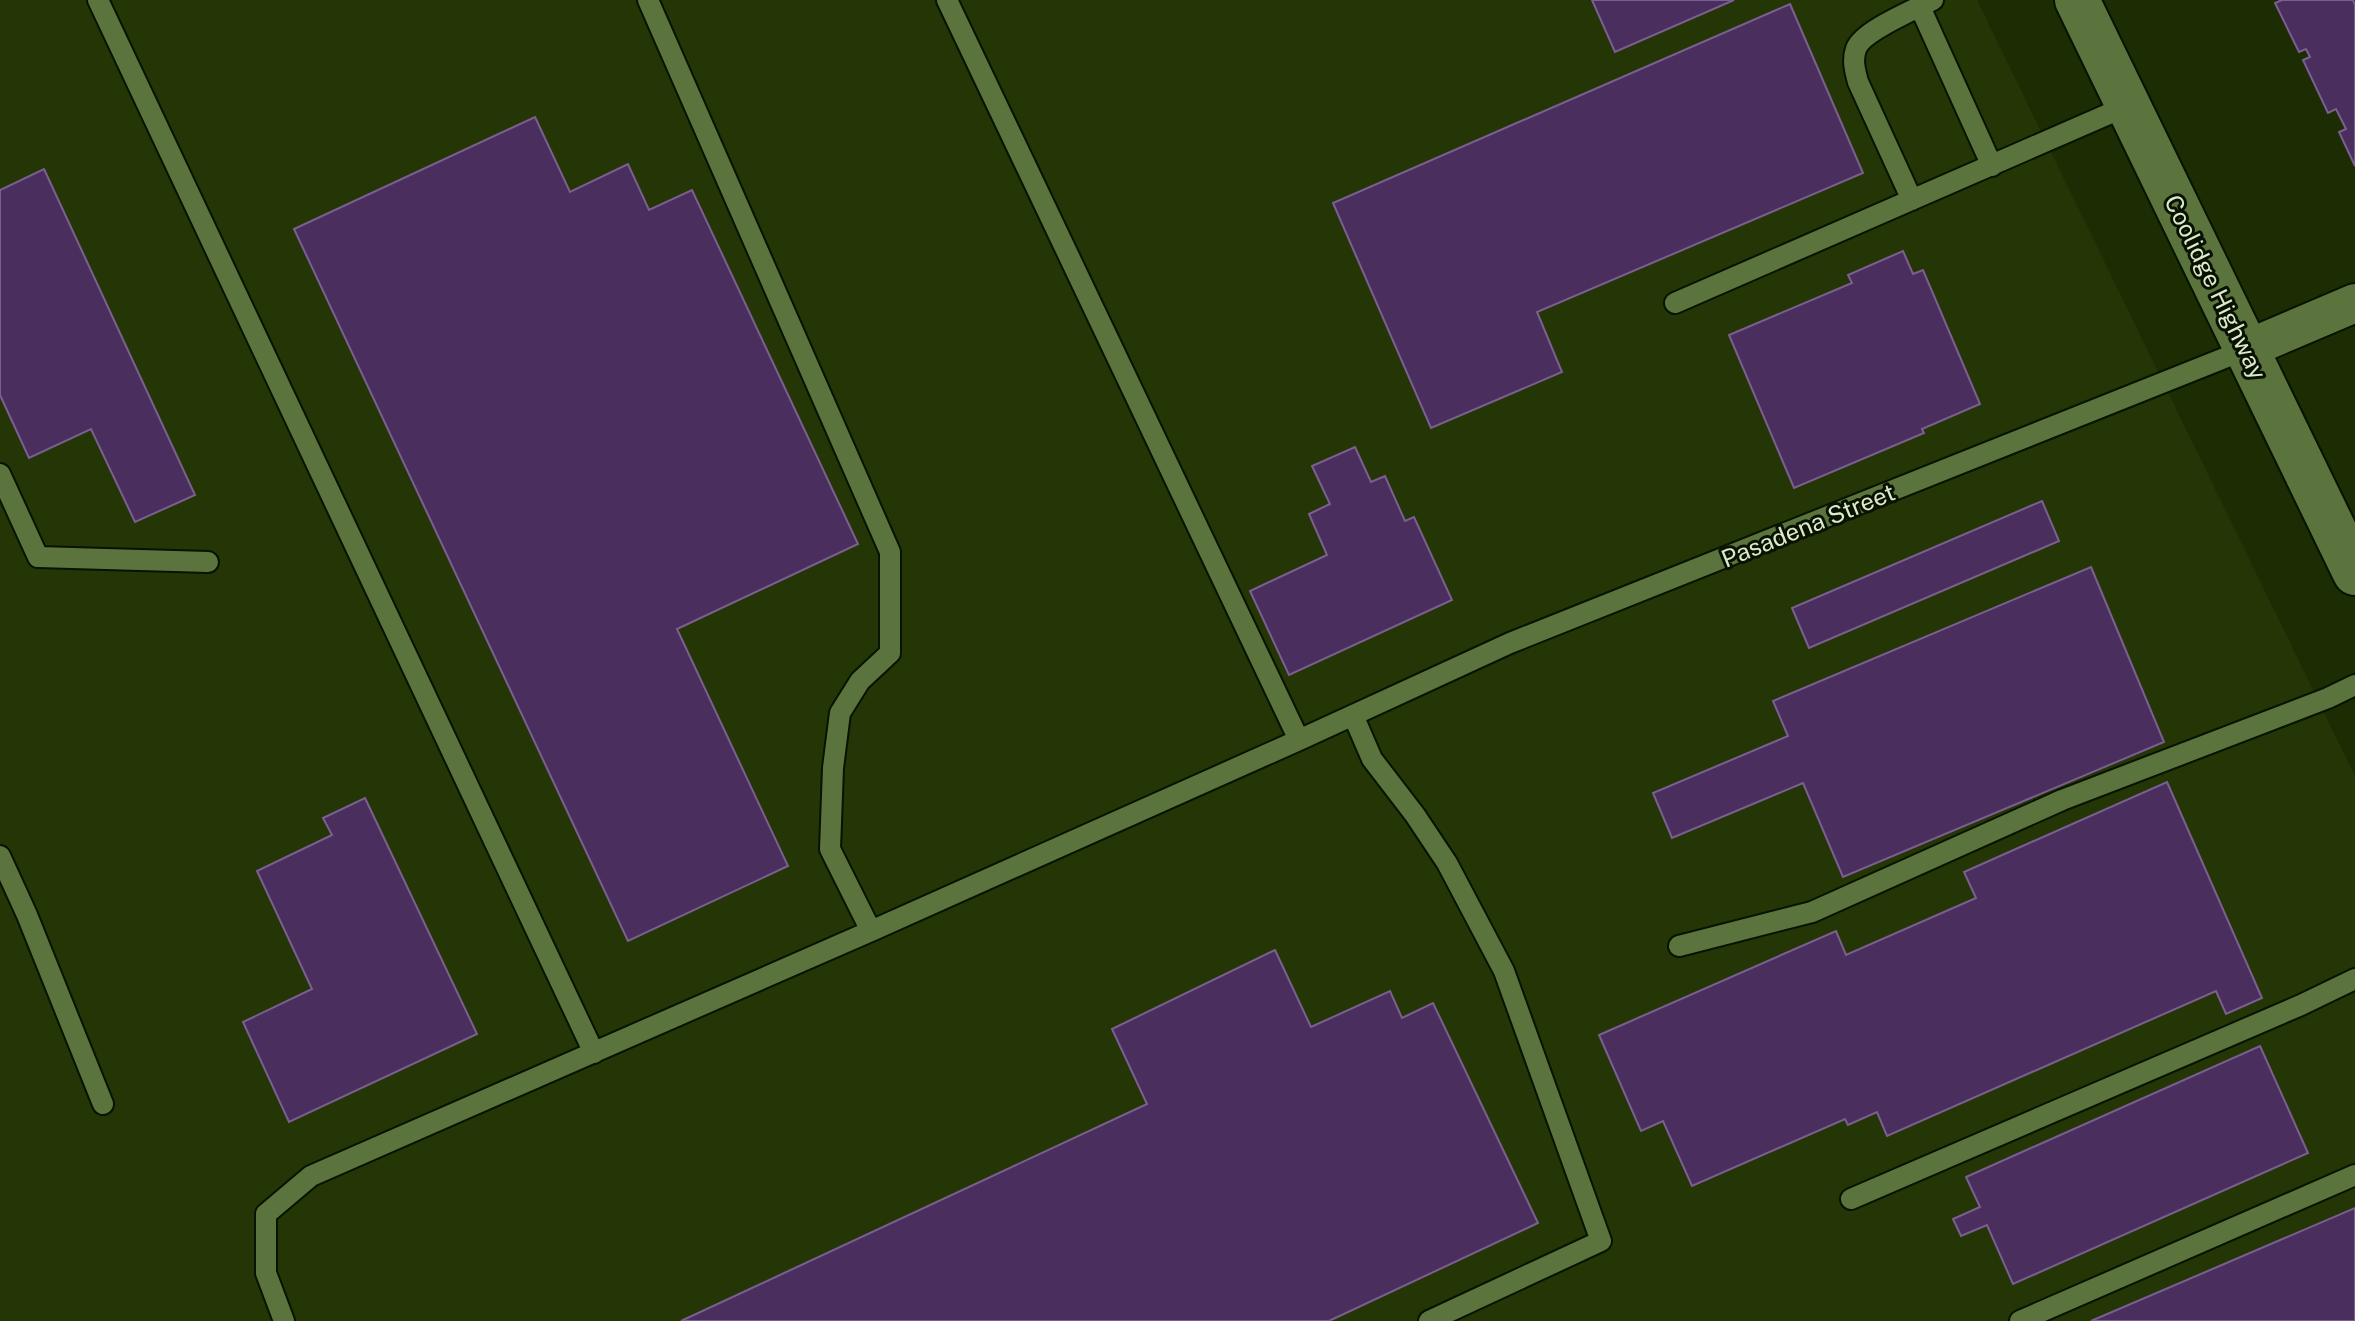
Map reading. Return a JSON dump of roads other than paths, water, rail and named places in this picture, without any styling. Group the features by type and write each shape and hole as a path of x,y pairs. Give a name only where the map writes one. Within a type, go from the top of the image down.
{"main road":[{"name":"Coolidge Highway","path":"2077,0 2355,573"}],"street":[{"name":"Pasadena Street","path":"2247,349 2355,303"}],"lane":[{"path":"98,0 594,1053"},
{"path":"648,0 890,552 890,653 860,681 840,713 833,768 830,849 871,931"},
{"path":"947,0 1299,740"},
{"path":"1912,200 1858,82 1853,64 1856,47 1872,32 1926,4 1992,166"},
{"path":"1675,303 2127,106"},
{"name":"Pasadena Street","path":"284,1321 266,1273 266,1214 311,1176 871,931 1510,643 2247,349"},
{"path":"0,474 38,557 208,562"},
{"path":"1679,946 1812,912 2062,800 2355,685"},
{"path":"1353,715 1372,759 1447,863 1504,971 1601,1241 1429,1321"},
{"path":"0,856 103,1104"},
{"path":"1851,1199 2355,979"},
{"path":"2020,1321 2355,1175"}]}
